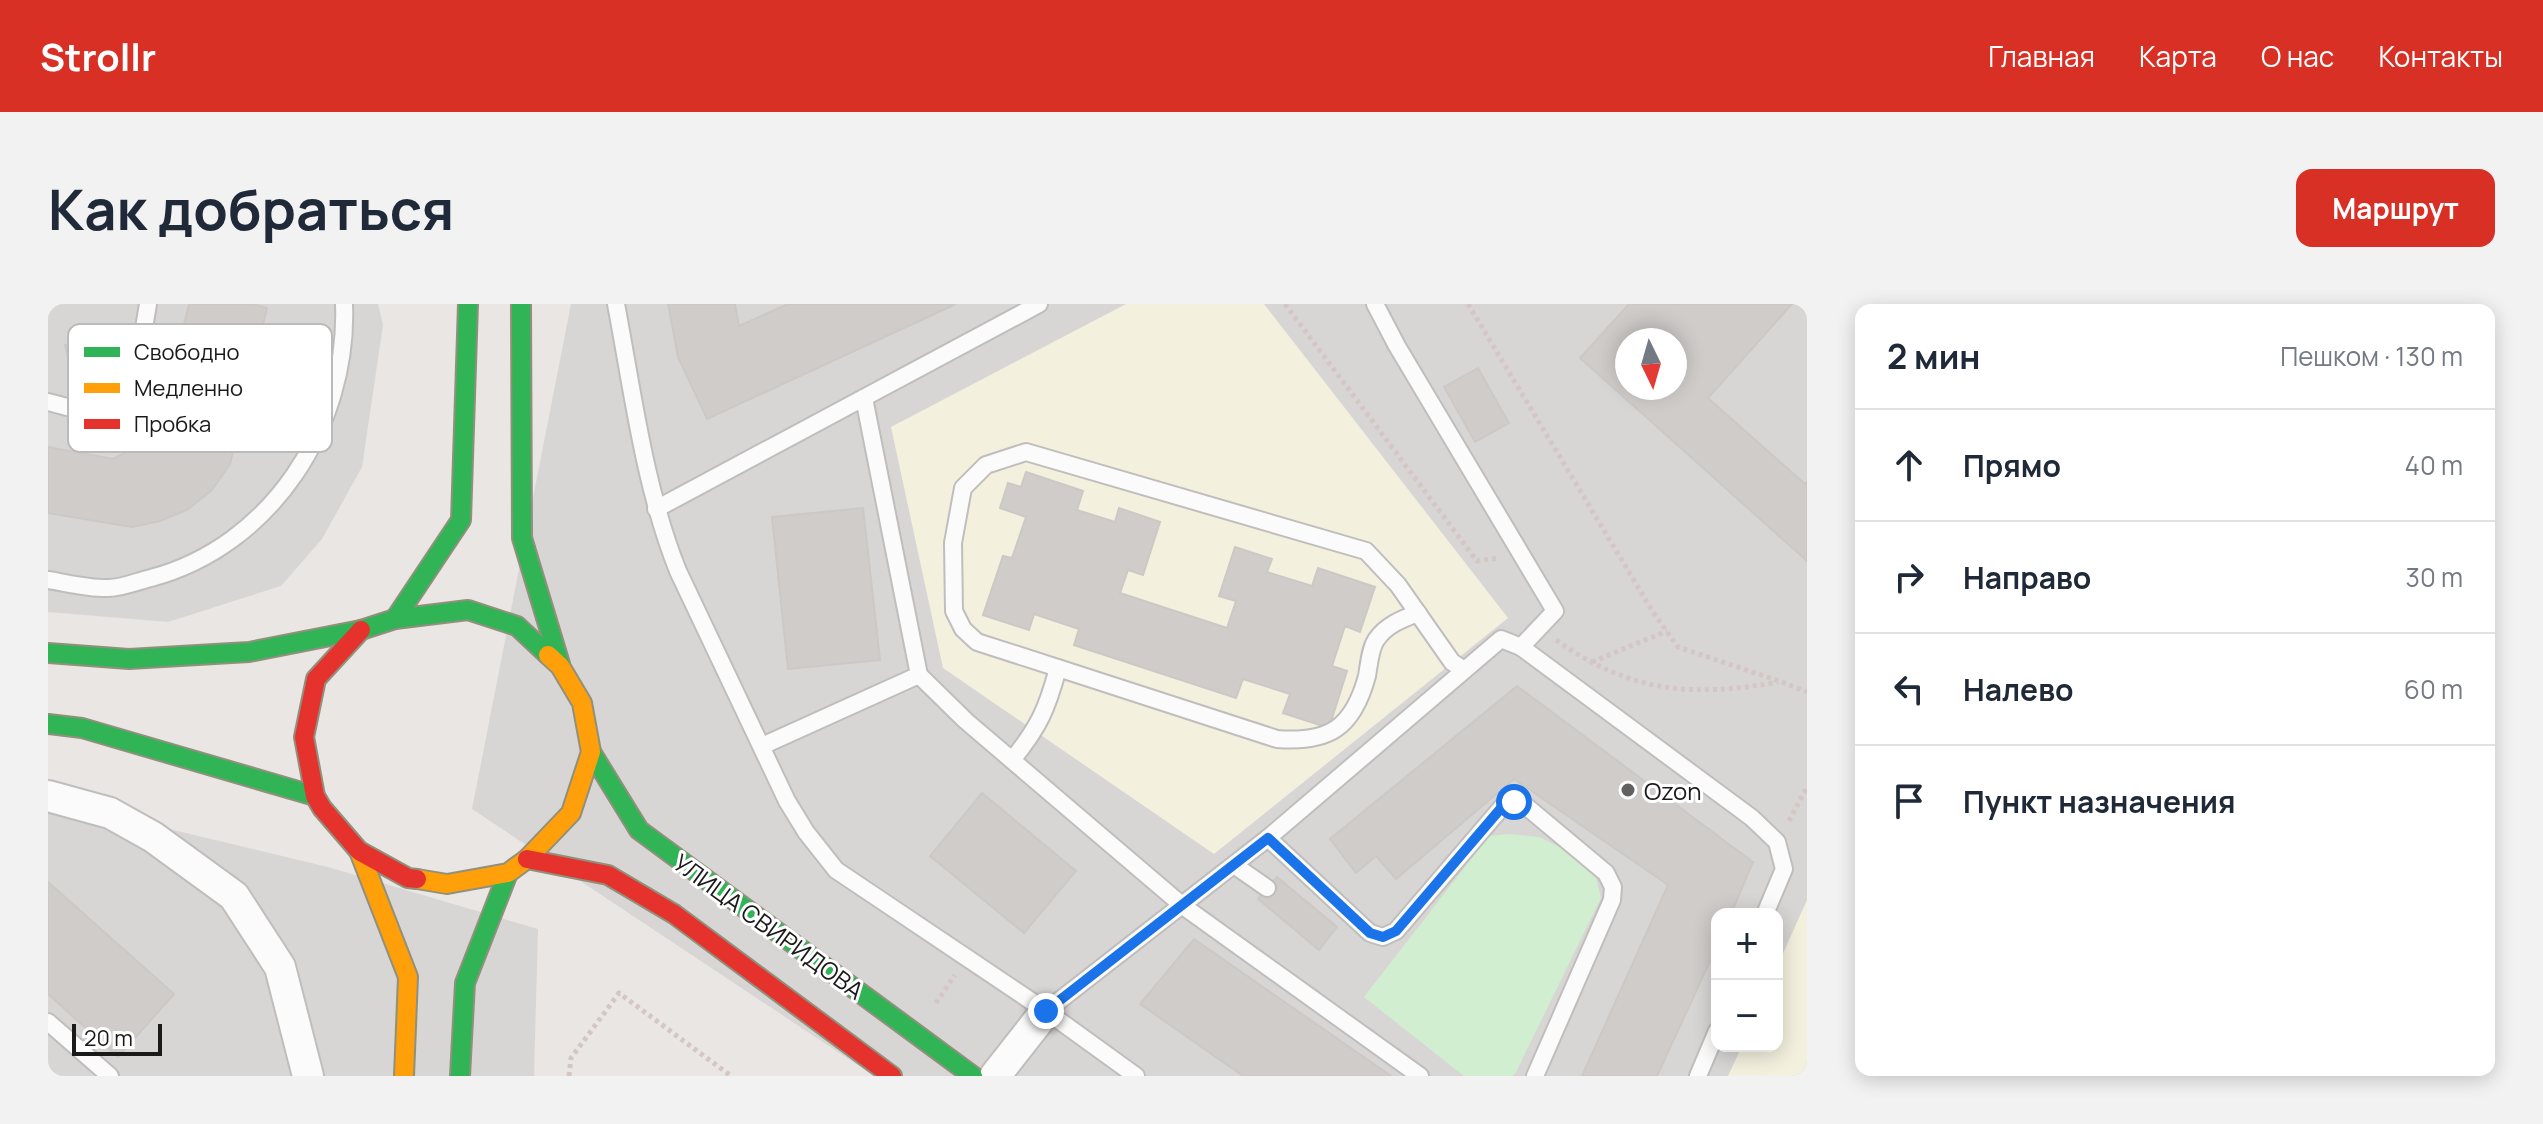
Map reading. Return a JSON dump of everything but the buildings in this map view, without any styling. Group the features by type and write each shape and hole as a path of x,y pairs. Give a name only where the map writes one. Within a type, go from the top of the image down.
{"main road":[{"path":"395,619 461,520 468,304"},
{"path":"359,851 408,878 447,884 508,873 527,859 571,813 591,752 582,703 560,666 522,538 521,304"},
{"path":"48,653 129,659 249,652 361,630 395,619 468,610 517,626 560,666"},
{"path":"361,630 316,679 304,737 315,796 359,851 408,977 404,1076"},
{"path":"48,724 82,728 315,796"},
{"name":"УЛИЦА СВИРИДОВА","path":"591,752 639,830 973,1076"},
{"name":"УЛИЦА СВИРИДОВА","path":"527,859 608,875 661,906 892,1076"},
{"path":"460,1076 465,983 508,873"}],"street":[{"path":"48,796 110,813 153,837 234,896 280,967 308,1074"},
{"path":"995,1076 1046,1011"}],"lane":[{"path":"145,324 148,304"},
{"path":"332,401 341,368 344,304"},
{"path":"616,304 656,509 678,571 787,801 806,832 836,870 1046,1011 1136,1076"},
{"path":"656,509 1039,304"},
{"path":"1375,304 1555,611 1521,647"},
{"path":"864,398 919,675 1012,760 1183,906 1420,1076"},
{"path":"48,402 68,407"},
{"path":"48,580 109,588 173,572 219,549 252,524 280,495 309,452"},
{"path":"1418,613 1395,622 1376,640 1361,698 1336,731 1305,741 1277,739 977,642 963,629 954,611 953,543 963,488 986,465 1026,452 1366,551 1398,585 1418,613 1452,662 1464,670"},
{"path":"1046,1011 1268,838 1501,639 1521,647 1752,818 1777,842 1784,869 1768,908"},
{"path":"1012,760 1036,731 1058,668"},
{"path":"762,746 919,675"},
{"path":"1268,838 1370,933 1383,937 1396,931 1502,807 1514,802 1527,807 1606,873 1613,887 1612,900 1535,1076"},
{"path":"1234,865 1267,888"},
{"path":"48,1022 110,1076"},
{"path":"1698,1076 1711,1045"}],"path":[{"path":"1285,304 1477,561 1521,555"},
{"path":"1468,304 1678,647 1807,692"},
{"path":"1539,628 1581,658 1629,679 1679,690 1731,691 1782,682"},
{"path":"1592,662 1667,631"},
{"path":"914,1033 968,958"},
{"path":"569,1076 571,1058 619,993 731,1076"}],"shaded area":[{"path":"48,304 378,304 383,325 362,467 322,539 281,586 168,622 48,612"},
{"path":"571,304 1807,304 1807,1076 874,1076 472,809"},
{"path":"1126,304 1264,304 1508,618 1214,854 943,668 891,427"},
{"path":"48,800 328,867 538,929 534,1076 48,1076"},
{"path":"1807,900 1807,1076 1728,1076 1739,1052 1783,1052 1783,954"}],"green space":[{"path":"1489,836 1539,837 1568,851 1595,874 1601,898 1515,1074 1464,1076 1364,997"}],"traffic: fast":[{"path":"395,619 461,520 468,304"},
{"path":"521,304 522,538 560,664"},
{"path":"48,653 129,659 249,652 361,630 395,619 468,610 517,626 548,655"},
{"path":"48,724 82,728 315,796"},
{"path":"591,752 639,830 973,1076"},
{"path":"460,1076 465,983 508,873"}],"traffic: slow":[{"path":"417,879 447,884 508,873 527,859 571,813 591,752 582,703 560,666 548,655"},
{"path":"359,851 408,977 404,1076"}],"traffic: jam":[{"path":"361,630 316,679 304,737 315,796 359,851 408,878 417,879"},
{"path":"527,859 608,875 674,914 892,1076"}],"place":[{"name":"Ozon","path":"1628,790"}],"route":[{"path":"1046,1011 1268,838 1370,933 1383,937 1396,931 1502,807 1514,802"}]}
